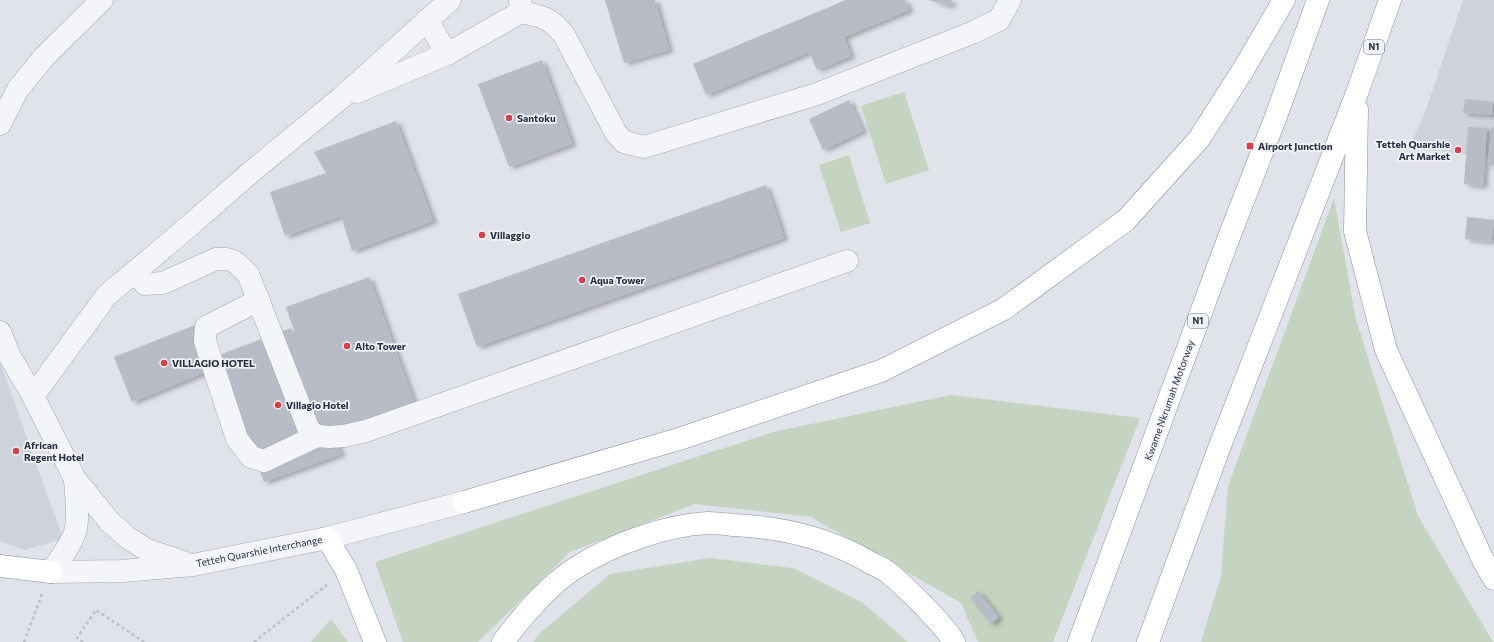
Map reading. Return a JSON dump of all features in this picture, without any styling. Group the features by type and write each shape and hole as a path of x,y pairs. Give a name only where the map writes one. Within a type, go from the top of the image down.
{"highway":[{"path":"464,502 679,439 881,371 1004,309 1126,220 1199,139 1243,70 1284,0"},
{"name":"Kwame Nkrumah Motorway","path":"1079,642 1229,237 1275,119 1318,0"},
{"name":"N1","path":"1148,642 1221,443 1357,93 1390,0"},
{"path":"1357,93 1355,231 1386,350 1483,560 1494,579"},
{"path":"503,642 551,588 577,567 615,548 651,534 682,527 709,524 754,526 788,530 828,541 889,573 913,595 948,632 954,642"},
{"path":"327,538 346,570 375,642"},
{"path":"0,566 51,572"}],"street":[{"path":"0,124 18,89 45,56 102,0"},
{"path":"33,396 107,295 251,172 341,98 450,0"},
{"path":"341,98 447,54 520,6 547,18 555,24 564,35 616,133 624,142 644,147 817,94 967,35 999,20 1010,0"},
{"path":"427,20 447,54"},
{"path":"134,273 145,284 163,283 216,260 227,259 234,261 248,274 309,430 317,436"},
{"path":"259,300 206,327 205,341 238,439 251,457 264,461 317,436 344,436 366,431 847,261"},
{"path":"0,332 9,355 33,396 75,479 109,521 128,538 147,550 193,565"},
{"path":"51,572 64,554 75,534 77,520 75,479"},
{"name":"Tetteh Quarshie Interchange","path":"51,572 122,571 193,565 327,538 464,502"}],"path":[{"path":"254,642 346,570"},
{"path":"24,642 51,572"},
{"path":"83,642 77,638 96,610 144,642"}],"shaded area":[{"path":"1463,0 1494,0 1494,158 1410,147 1427,107"},
{"name":"African Regent Hotel","path":"0,362 63,539 24,550 0,541"}],"green space":[{"path":"904,92 929,170 886,184 861,106"},
{"path":"849,155 870,223 841,232 819,165"},
{"path":"1334,198 1356,320 1418,516 1493,642 1201,642 1221,576 1228,486"},
{"path":"951,395 1140,418 1053,642 978,642 961,603 811,517 695,504 570,552 478,642 403,642 375,562 773,432"},
{"path":"710,558 793,568 863,603 908,642 533,642 539,634 610,574"},
{"path":"331,619 348,642 311,642"}],"building":[{"path":"605,0 655,0 669,50 624,63"},
{"path":"846,0 905,0 909,10 844,37 851,56 817,70 809,52 706,95 693,64"},
{"path":"928,0 952,0 950,6"},
{"path":"542,60 572,144 509,167 478,84"},
{"path":"1465,99 1493,102 1492,115 1463,113"},
{"path":"849,100 863,131 823,150 809,119"},
{"path":"396,121 433,221 352,251 341,216 285,236 270,192 326,173 314,152"},
{"path":"1468,127 1487,128 1483,186 1464,184"},
{"path":"1491,127 1494,127 1494,165 1488,165"},
{"name":"Aqua Tower","path":"766,185 784,238 477,347 458,294"},
{"path":"1467,217 1494,220 1491,242 1465,239"},
{"path":"369,277 415,405 333,435 341,454 264,482 216,356 291,328 310,376 286,307"},
{"name":"VILLAGIO HOTEL","path":"195,325 213,369 132,402 114,357"},
{"path":"978,591 999,617 991,624 970,598"}],"place":[{"name":"Santoku","path":"509,118"},
{"name":"Airport Junction","path":"1250,146"},
{"name":"Tetteh Quarshie Art Market","path":"1458,150"},
{"name":"Villaggio","path":"482,235"},
{"name":"Aqua Tower","path":"582,280"},
{"name":"Alto Tower","path":"347,346"},
{"name":"VILLAGIO HOTEL","path":"164,363"},
{"name":"Villagio Hotel","path":"278,405"},
{"name":"African Regent Hotel","path":"16,451"}]}
